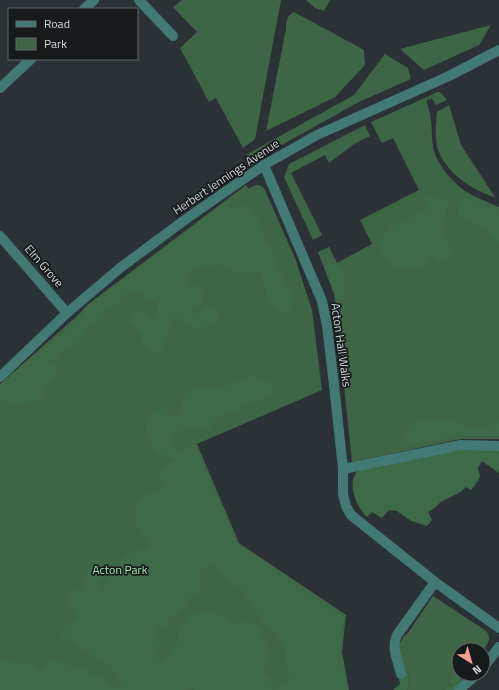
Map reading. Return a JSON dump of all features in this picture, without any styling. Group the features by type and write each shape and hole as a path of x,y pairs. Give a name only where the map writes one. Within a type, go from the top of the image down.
{"street":[{"path":"85,8 94,0"},
{"path":"139,0 173,36"},
{"name":"Herbert Jennings Avenue","path":"0,377 68,313 138,254 264,165 316,135 449,76 499,50"},
{"path":"0,88 31,60"},
{"name":"Acton Hall Walks","path":"264,165 322,301 333,377 343,469 343,494 348,511 351,515 435,582 499,628"},
{"name":"Elm Grove","path":"0,236 68,313"},
{"path":"343,469 461,445 499,446"},
{"path":"401,674 394,649 394,642 397,635 435,582"},
{"path":"491,658 499,647"},
{"path":"459,690 468,682"}],"green space":[{"path":"182,0 281,0 255,139 243,148 216,98 209,102 180,48 197,32 173,7"},
{"path":"306,0 330,0 324,11 315,8"},
{"path":"294,12 364,50 365,65 335,97 266,131 287,21 288,17"},
{"path":"491,25 479,45 424,70 400,49"},
{"path":"385,54 408,68 411,79 359,102 251,162 246,155 354,95"},
{"path":"438,92 441,93 447,100 436,105 432,98 426,101 431,118 433,147 437,159 445,172 465,191 499,207 499,439 461,439 352,462 342,366 342,337 334,294 318,252 329,247 337,263 372,244 360,220 419,190 393,138 382,143 371,122"},
{"path":"449,105 461,145 495,197 479,191 462,180 448,167 439,152 436,143 437,112"},
{"path":"365,125 370,136 354,144 329,163 325,155 291,173 322,235 313,240 284,177 289,164"},
{"name":"Acton Park","path":"246,185 249,189 256,185 260,185 264,188 295,258 312,310 322,390 197,444 239,543 346,615 342,652 349,690 0,690 0,384 77,316 87,305"},
{"path":"423,195 449,201 443,225 444,239 451,248 451,259 442,264 432,256 426,265 413,271 394,267 381,251 380,240 391,227 429,208"},
{"path":"475,198 480,204 499,209 499,243 481,228 460,218 456,206 462,199"},
{"path":"225,202 230,210 248,206 254,211 255,218 259,221 264,233 263,240 267,243 276,256 275,270 284,277 285,284 291,288 293,296 291,308 284,313 273,306 267,296 260,271 239,273 230,271 221,264 209,267 197,266 186,274 190,285 199,287 203,294 201,304 192,308 191,313 199,313 207,306 214,305 219,311 218,320 210,325 198,329 175,317 170,323 168,337 160,351 151,352 143,345 142,336 128,320 134,312 140,310 147,314 150,319 156,315 160,294 156,300 147,300 141,293 134,291 126,294 116,305 106,312 100,321 90,325 73,347 63,350 57,358 47,362 56,365 57,374 43,387 45,394 39,401 14,403 0,400 0,387 68,328 89,306"},
{"path":"330,263 341,266 343,270 345,298 341,304 337,304 335,294 325,269"},
{"path":"251,376 259,377 272,384 274,396 249,403 238,411 216,418 213,424 207,429 200,431 184,430 173,433 172,442 179,451 195,444 237,544 344,617 340,653 348,690 274,690 281,683 290,681 286,661 286,648 275,632 266,625 239,586 231,585 212,563 200,573 202,584 199,592 189,599 183,608 167,621 167,627 162,631 156,622 156,641 162,643 155,655 161,662 164,660 178,642 179,628 189,615 203,612 217,613 233,625 243,622 260,627 269,660 263,671 270,679 272,690 194,690 191,687 187,690 0,690 0,663 6,659 12,661 14,664 33,664 39,670 44,668 46,661 52,658 66,665 83,666 90,673 103,677 109,686 118,688 122,685 117,674 108,665 79,647 74,641 62,637 62,630 77,617 74,610 68,605 67,597 77,589 83,589 87,571 99,562 107,567 105,578 98,582 103,589 113,575 115,568 124,557 136,550 147,549 150,543 135,523 135,505 147,494 165,485 158,474 167,465 176,460 155,451 146,430 145,421 153,411 162,407 176,418 181,415 182,399 193,388 230,385 238,381 245,380"},
{"path":"425,417 450,420 472,428 479,425 493,425 499,421 499,436 460,436 398,448 410,426"},
{"path":"499,441 499,473 482,461 478,468 480,476 471,490 466,487 460,492 441,502 428,512 432,520 427,526 411,521 397,511 389,510 382,518 372,512 367,517 356,500 353,480 359,469"},
{"path":"433,596 486,631 489,636 489,641 451,642 451,682 460,682 451,687 449,685 444,690 407,690 409,677 407,670 402,666 399,648 401,640 408,633"},
{"path":"402,666 407,670 409,677 407,690 393,690 400,684 399,679 403,676"},
{"path":"452,682 461,682 454,690 444,690 449,685 451,687 453,685"}]}
